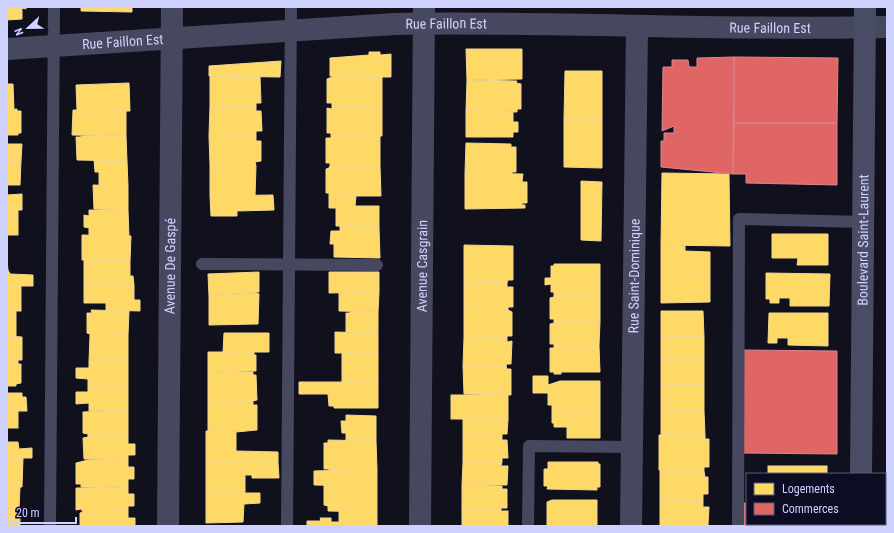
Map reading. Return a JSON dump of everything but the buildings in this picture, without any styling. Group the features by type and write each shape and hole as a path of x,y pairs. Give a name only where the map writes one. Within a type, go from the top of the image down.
{"main road":[{"name":"Boulevard Saint-Laurent","path":"861,473 865,17"}],"street":[{"name":"Avenue De Gaspé","path":"168,526 172,7"},
{"name":"Rue Faillon Est","path":"7,49 290,31 424,15 637,26 865,17 887,27"},
{"name":"Avenue Casgrain","path":"420,526 424,15"},
{"name":"Rue Saint-Dominique","path":"631,526 637,26"}],"lane":[{"path":"50,526 54,7"},
{"path":"287,526 290,265 290,7"},
{"path":"738,526 739,219 864,222"},
{"path":"202,264 377,266"},
{"path":"528,526 529,446 632,447"}]}
